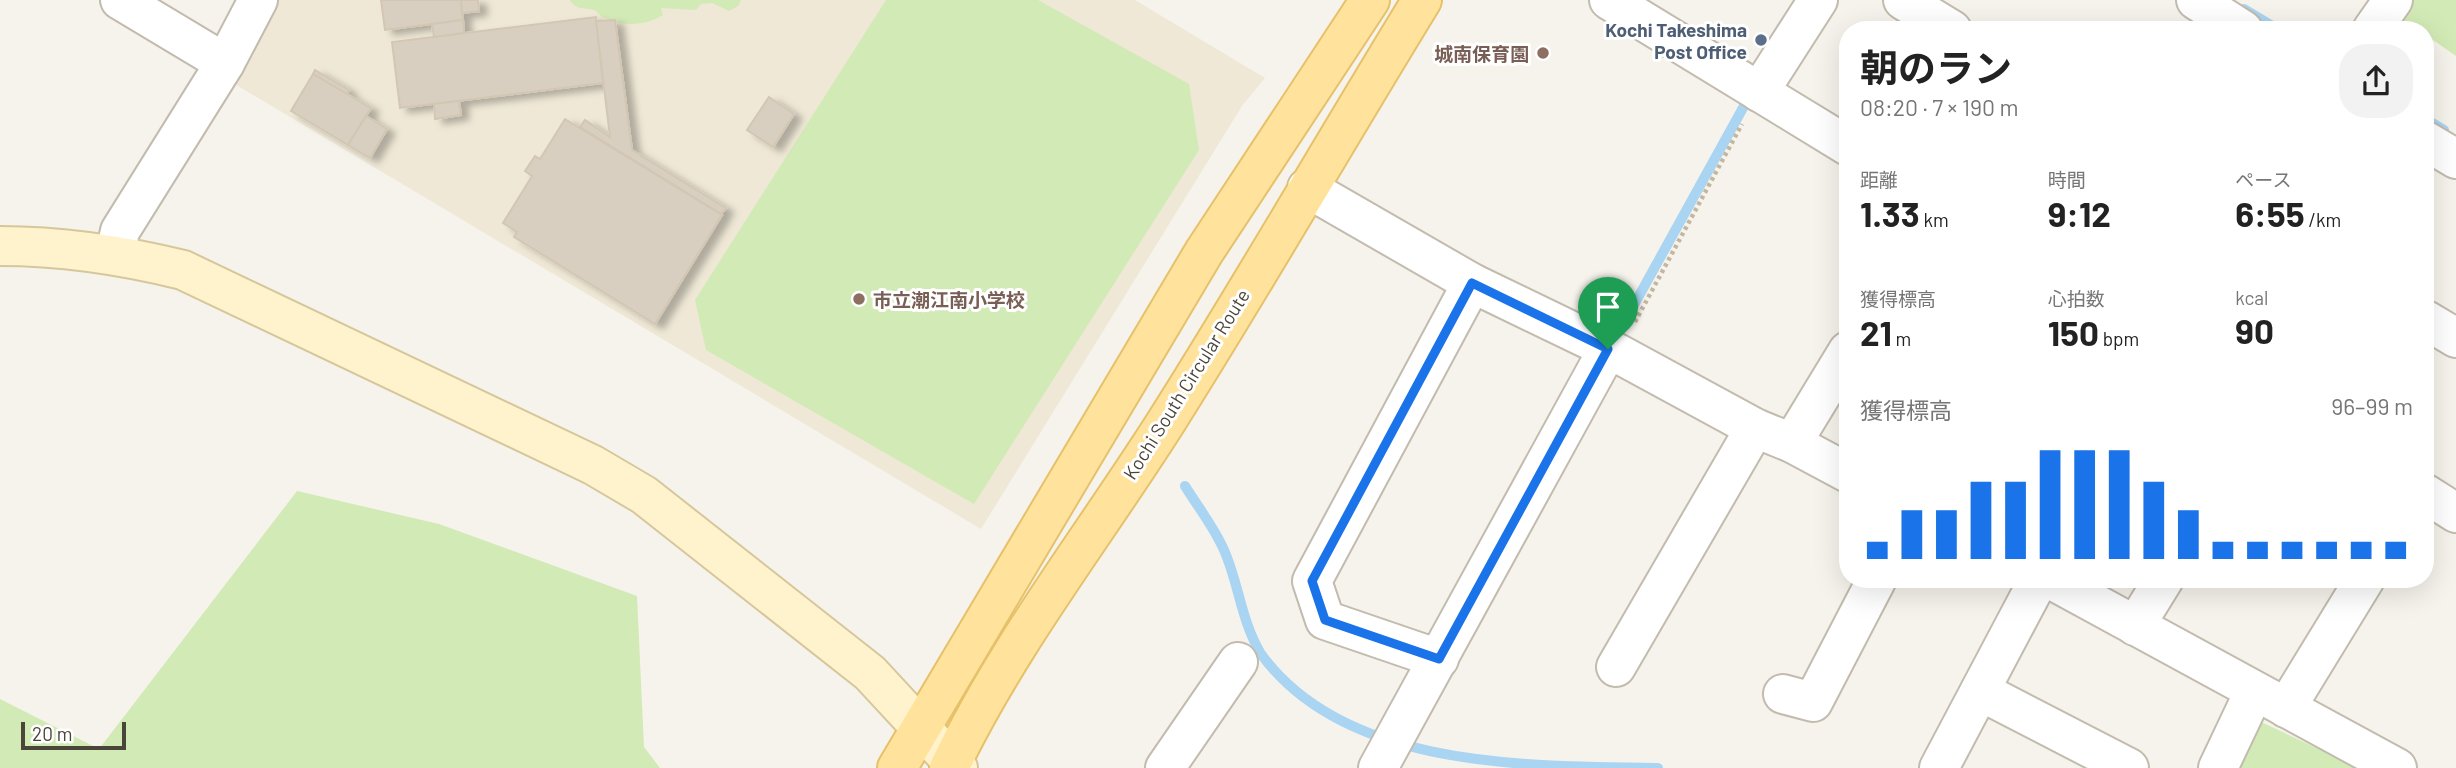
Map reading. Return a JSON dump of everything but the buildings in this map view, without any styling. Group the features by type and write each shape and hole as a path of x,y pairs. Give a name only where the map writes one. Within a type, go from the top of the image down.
{"main road":[{"path":"897,768 1204,252 1370,0"},
{"name":"Kochi South Circular Route","path":"953,766 982,703 1094,525 1165,423 1422,0"}],"street":[{"path":"120,0 225,63"},
{"path":"115,254 120,231 225,63 258,0"},
{"path":"1609,0 1839,141"},
{"path":"1759,92 1818,0"},
{"path":"1903,0 1937,21"},
{"path":"2196,0 2229,21"},
{"path":"2378,21 2393,0"},
{"path":"2434,146 2456,159"},
{"path":"1307,188 1472,283 1613,351 1755,428 1792,443 1839,468"},
{"path":"0,246 53,246 115,254 183,270 551,445 644,495 870,673 953,766"},
{"path":"1439,659 1325,620 1312,581 1472,283"},
{"path":"2434,325 2456,338"},
{"path":"1378,768 1613,351"},
{"path":"1792,443 1839,366"},
{"path":"1616,667 1755,428"},
{"path":"2434,499 2456,513"},
{"path":"1783,694 1814,702 1872,588"},
{"path":"1939,768 2034,588"},
{"path":"2066,588 2398,768"},
{"path":"2135,626 2158,588"},
{"path":"2218,768 2358,588"},
{"path":"1165,768 1238,662"},
{"path":"1980,691 2129,768"}],"path":[{"path":"1613,351 1759,92"}],"shaded area":[{"name":"市立潮江南小学校","path":"273,0 1135,0 1265,78 1242,106 981,529 233,83"}],"green space":[{"path":"570,0 741,0 738,6 729,11 712,3 701,4 696,10 661,8 663,15 634,24 611,20 594,10 578,7"},
{"path":"886,0 1038,0 1189,84 1199,150 974,504 706,350 695,300"},
{"path":"2412,0 2456,0 2456,56 2434,41 2434,21 2401,19"},
{"path":"297,491 439,524 637,596 644,747 660,768 0,768 0,699 99,749"},
{"path":"2257,720 2359,768 2232,768"}],"waterway":[{"path":"2244,9 2264,21"},
{"path":"1619,332 1744,106"},
{"path":"2434,124 2444,130"},
{"path":"1185,486 1224,550 1244,616 1261,654 1296,692 1339,720 1387,740 1439,753 1550,765 1658,768"}],"place":[{"name":"Kochi Takeshima Post Office","path":"1761,40"},
{"name":"城南保育園","path":"1543,53"},
{"name":"市立潮江南小学校","path":"859,299"}],"route":[{"path":"1472,283 1608,349 1439,659 1325,620 1312,581 1472,283"}]}
